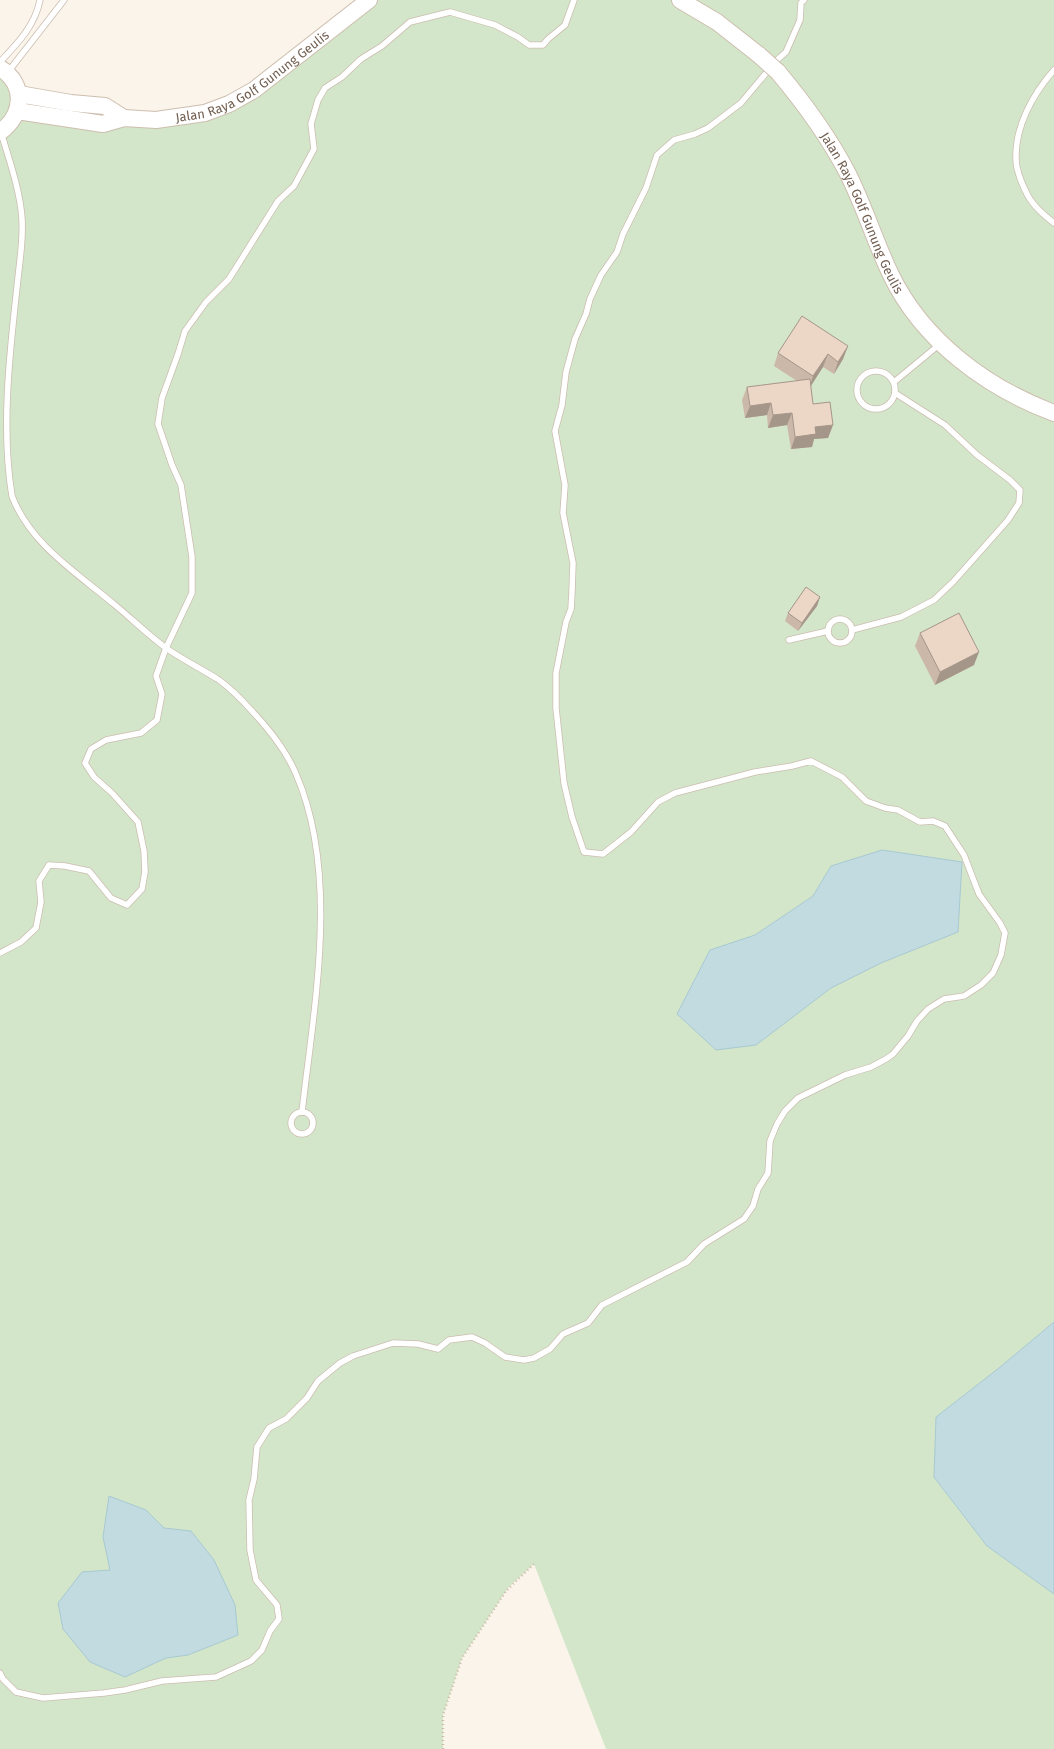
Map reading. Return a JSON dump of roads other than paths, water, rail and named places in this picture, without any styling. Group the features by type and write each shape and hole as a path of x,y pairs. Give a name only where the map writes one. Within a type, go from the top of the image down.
{"main road":[{"name":"Jalan Raya Golf Gunung Geulis","path":"17,111 103,124 124,118 156,120 182,118 205,113 229,104 254,90 369,0"},
{"name":"Jalan Raya Golf Gunung Geulis","path":"680,0 717,22 759,55 778,72 802,100 847,172 892,276 907,303 940,344 996,385 1036,406 1054,413"},
{"path":"0,132 11,123 17,111 19,94 15,82 2,67"},
{"name":"Jalan Raya Golf Gunung Geulis","path":"19,94 71,103 105,106 124,118"}],"lane":[{"path":"2,67 33,21 40,0"},
{"path":"2,67 64,0"},
{"path":"0,953 21,942 36,928 41,902 39,881 49,865 65,866 90,871 111,898 127,905 142,889 145,872 144,852 138,822 112,793 94,777 85,763 90,749 106,740 141,733 158,720 162,694 156,676 166,648 192,593 192,557 181,485 172,465 158,424 162,398 185,331 206,302 229,279 278,201 294,186 314,149 311,124 318,100 326,88 342,77 361,59 382,46 410,22 450,12 495,25 529,45 543,45 548,38 565,25 574,0"},
{"path":"0,1674 16,1692 43,1698 57,1698 125,1690 162,1681 216,1677 251,1661 262,1650 270,1631 279,1619 277,1605 256,1580 250,1550 249,1500 254,1479 257,1447 269,1428 286,1419 307,1398 318,1381 340,1363 353,1356 393,1343 418,1344 438,1349 450,1340 472,1338 485,1343 505,1357 524,1360 534,1358 550,1349 563,1334 588,1323 602,1305 687,1262 704,1244 744,1219 753,1206 758,1189 768,1174 770,1142 777,1124 785,1112 798,1098 845,1075 871,1068 886,1059 893,1054 908,1036 916,1021 928,1009 944,999 964,996 981,985 993,973 1001,955 1005,933 1000,923 979,894 964,856 945,826 933,821 920,822 898,810 885,808 866,801 846,781 828,769 811,761 792,766 755,772 675,793 658,802 631,832 603,854 584,852 572,817 564,783 556,708 556,673 566,622 571,609 573,563 564,521 565,485 555,430 562,405 566,372 575,339 601,275 617,252 622,234 646,188 657,155 674,140 695,134 708,128 741,103 777,60 786,52 800,20 801,3 804,0"},
{"path":"1054,70 1040,86 1023,121 1016,159 1020,176 1028,195 1040,211 1054,223"},
{"path":"0,132 18,195 22,220 22,244 15,300 3,367 1,438 4,469 13,498 24,518 43,545 166,648 222,682 252,711 276,738 296,773 311,821 319,868 320,944 302,1112"},
{"path":"894,382 940,344"},
{"path":"877,371 887,374 894,382 895,393 890,403 881,409 870,408 861,402 857,392 859,381 866,373 877,371"},
{"path":"852,630 901,617 934,600 953,582 1008,520 1019,503 1020,490 1010,480 978,455 945,425 895,393"},
{"path":"844,619 850,624 852,630 850,638 844,643 836,643 830,638 828,631 830,624 836,620 844,619"},
{"path":"789,640 828,631"},
{"path":"302,1112 311,1116 314,1126 307,1134 302,1135 297,1134 291,1126 293,1116 302,1112"}],"water":[{"path":"882,850 962,862 958,932 881,963 831,988 756,1045 716,1050 677,1014 710,950 755,935 813,896 831,866"},
{"path":"1054,1322 1054,1594 987,1546 934,1477 936,1417 999,1368"},
{"path":"109,1496 146,1510 164,1528 191,1531 214,1560 235,1605 238,1635 188,1655 166,1658 125,1677 90,1662 63,1629 58,1603 82,1572 110,1570 103,1537"}]}
